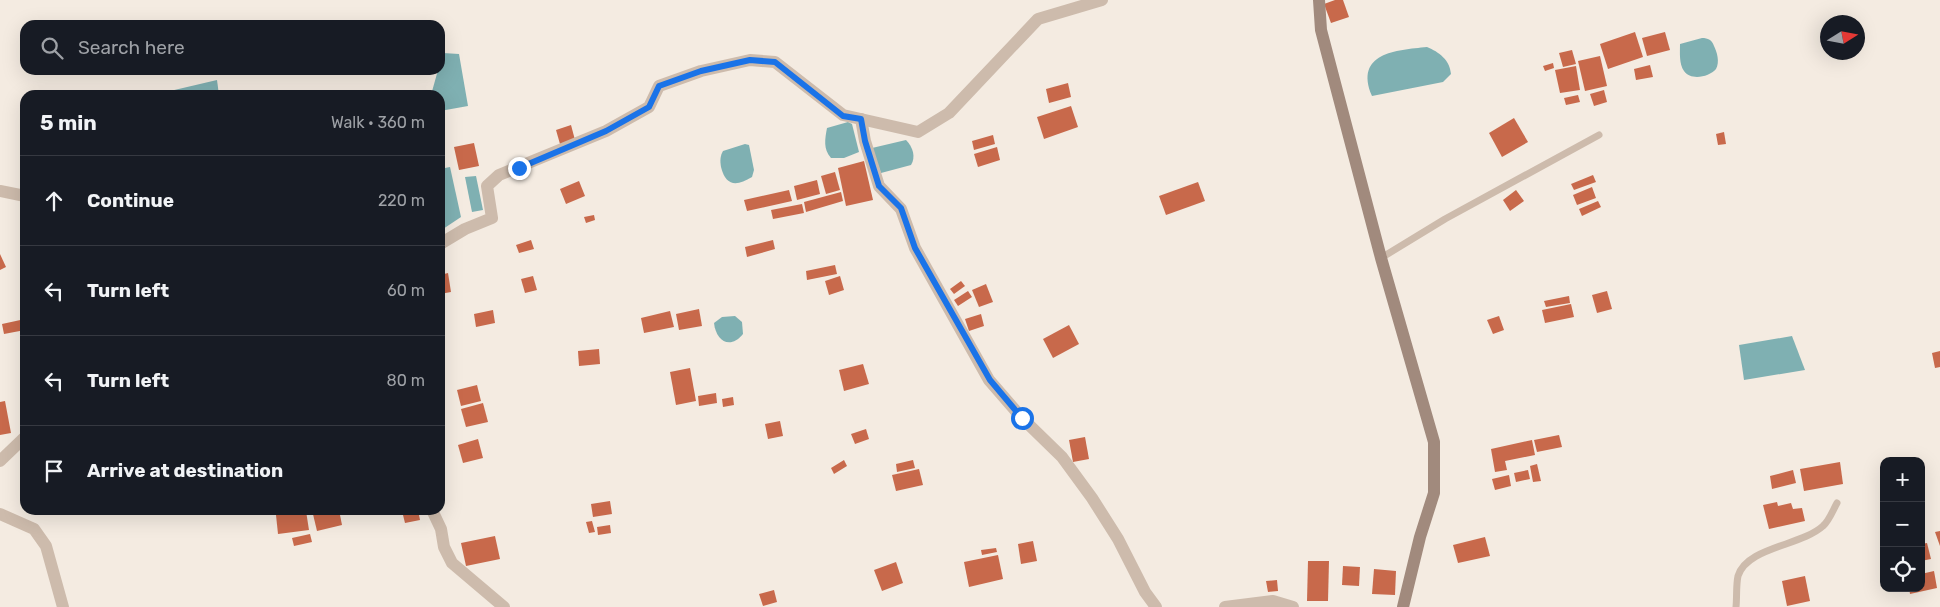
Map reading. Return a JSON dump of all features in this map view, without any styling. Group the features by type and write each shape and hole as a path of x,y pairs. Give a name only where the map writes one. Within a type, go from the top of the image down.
{"street":[{"path":"445,241 465,229 492,218 487,186 499,176 606,131 649,107 659,86 701,71 750,60 775,62 843,116 918,132 949,113 1038,19 1102,0"},
{"path":"1319,0 1321,30 1381,258 1434,442 1434,494 1420,537 1403,607"},
{"path":"861,119 865,141 879,186 901,208 915,248 990,380 1022,418 1062,457 1092,498 1118,539 1145,592 1156,607"},
{"path":"0,191 20,195"},
{"path":"0,461 20,442"},
{"path":"0,514 34,529 46,546 63,607"},
{"path":"434,515 441,529 444,547 452,563 504,607"},
{"path":"1225,607 1273,601 1293,607"}],"lane":[{"path":"1381,258 1445,219 1599,135"},
{"path":"1736,607 1738,575 1748,560 1804,538 1824,526 1837,503"}],"water":[{"path":"1702,38 1710,40 1713,44 1718,57 1718,63 1713,72 1705,76 1695,77 1687,74 1681,65 1680,44"},
{"path":"1427,47 1440,54 1449,65 1451,74 1443,82 1372,96 1368,82 1369,71 1373,62 1391,52"},
{"path":"445,53 459,54 468,106 445,110 445,90 432,90 437,75 445,75"},
{"path":"217,80 218,90 174,90"},
{"path":"848,122 852,124 859,152 844,158 831,158 828,155 825,140 827,128"},
{"path":"906,140 913,152 911,165 881,173 872,148"},
{"path":"745,144 749,145 754,170 752,177 742,182 733,183 723,174 721,155 723,151"},
{"path":"450,167 461,217 445,228 445,168"},
{"path":"476,176 483,210 472,212 465,177"},
{"path":"735,316 742,322 743,334 733,342 724,341 718,335 714,323 722,317"},
{"path":"1792,336 1805,370 1744,380 1739,345"}],"building":[{"path":"1335,0 1343,0 1349,17 1331,23 1324,4"},
{"path":"1635,32 1643,57 1608,69 1600,44"},
{"path":"1665,32 1670,50 1647,56 1642,38"},
{"path":"1572,50 1576,64 1563,67 1559,53"},
{"path":"1600,56 1607,86 1585,91 1578,61"},
{"path":"1553,63 1554,68 1545,71 1543,66"},
{"path":"1650,65 1653,77 1636,80 1634,69"},
{"path":"1576,66 1580,90 1560,93 1555,70"},
{"path":"1068,83 1071,97 1049,103 1046,89"},
{"path":"1604,90 1607,102 1594,106 1590,94"},
{"path":"1578,95 1580,102 1566,105 1564,98"},
{"path":"1071,106 1078,127 1044,139 1037,117"},
{"path":"1514,118 1528,142 1502,157 1489,133"},
{"path":"571,125 575,140 560,144 556,130"},
{"path":"1724,132 1726,144 1718,145 1716,134"},
{"path":"993,135 995,144 974,150 972,141"},
{"path":"474,143 479,166 459,170 454,147"},
{"path":"997,147 1000,160 978,167 974,154"},
{"path":"864,161 873,200 846,206 838,168"},
{"path":"835,172 840,190 826,194 821,176"},
{"path":"1593,175 1596,182 1574,190 1571,184"},
{"path":"817,180 820,194 797,200 794,186"},
{"path":"579,181 585,196 566,204 560,189"},
{"path":"1198,182 1205,201 1166,215 1159,196"},
{"path":"1592,187 1596,198 1577,205 1573,195"},
{"path":"789,190 792,201 747,211 744,200"},
{"path":"1516,190 1524,201 1510,211 1503,200"},
{"path":"841,192 843,201 806,212 804,202"},
{"path":"1598,201 1601,207 1582,216 1579,209"},
{"path":"802,204 804,213 773,219 771,210"},
{"path":"594,215 595,220 586,223 584,217"},
{"path":"531,240 534,249 519,253 516,245"},
{"path":"773,240 775,249 747,257 745,247"},
{"path":"0,254 6,267 0,270"},
{"path":"835,265 837,274 807,280 806,271"},
{"path":"448,273 451,292 445,293 445,274"},
{"path":"533,276 537,290 525,293 521,279"},
{"path":"840,276 844,290 829,295 825,281"},
{"path":"961,281 965,286 954,294 950,289"},
{"path":"986,284 993,302 979,307 972,290"},
{"path":"968,291 972,297 958,306 954,300"},
{"path":"1607,291 1612,309 1597,313 1592,295"},
{"path":"1569,296 1570,303 1546,307 1544,301"},
{"path":"1571,304 1574,317 1545,323 1542,310"},
{"path":"699,309 702,326 679,330 676,314"},
{"path":"493,310 495,323 476,327 474,314"},
{"path":"670,311 674,327 644,333 641,318"},
{"path":"981,314 984,326 969,331 965,319"},
{"path":"1499,316 1504,330 1493,334 1487,320"},
{"path":"20,320 20,331 4,334 2,324"},
{"path":"1069,325 1079,344 1053,358 1043,339"},
{"path":"599,349 600,364 579,366 578,351"},
{"path":"1940,351 1940,367 1935,368 1932,353"},
{"path":"863,364 869,384 844,391 839,370"},
{"path":"690,368 696,401 676,405 670,372"},
{"path":"477,385 481,401 461,406 457,390"},
{"path":"716,393 717,403 699,406 698,396"},
{"path":"733,397 734,405 723,407 722,399"},
{"path":"5,401 11,433 0,435 0,402"},
{"path":"483,403 488,422 466,427 461,409"},
{"path":"780,421 783,436 768,439 765,424"},
{"path":"866,429 869,439 855,444 851,434"},
{"path":"1559,435 1562,447 1537,452 1534,440"},
{"path":"1085,437 1089,459 1073,462 1069,440"},
{"path":"478,439 483,458 463,463 458,445"},
{"path":"1532,440 1535,455 1505,461 1507,470 1495,472 1491,449"},
{"path":"844,460 847,466 834,474 831,468"},
{"path":"913,460 915,468 897,472 896,464"},
{"path":"1840,462 1843,484 1804,491 1800,469"},
{"path":"1537,464 1541,481 1533,482 1530,466"},
{"path":"919,469 923,485 896,491 892,475"},
{"path":"1528,470 1530,479 1516,482 1514,473"},
{"path":"1793,470 1796,483 1772,489 1770,476"},
{"path":"1509,475 1511,486 1495,490 1492,479"},
{"path":"610,501 612,514 593,517 591,504"},
{"path":"1777,502 1778,506 1791,503 1793,509 1802,508 1805,521 1769,529 1763,505"},
{"path":"276,515 307,515 309,530 278,534"},
{"path":"313,515 340,515 342,525 317,531"},
{"path":"403,515 419,515 420,520 405,523"},
{"path":"592,521 595,532 589,533 586,522"},
{"path":"610,525 611,533 598,535 597,527"},
{"path":"1940,531 1940,546 1935,532"},
{"path":"310,534 312,542 294,546 292,538"},
{"path":"495,536 500,559 466,566 461,543"},
{"path":"1485,537 1490,556 1458,563 1453,545"},
{"path":"1033,541 1037,561 1021,564 1018,544"},
{"path":"1925,543 1927,543 1931,559 1925,560 1925,547"},
{"path":"996,548 997,552 982,555 981,550"},
{"path":"998,555 1003,579 969,587 964,562"},
{"path":"1308,561 1329,561 1328,601 1307,601"},
{"path":"896,562 903,583 882,591 874,570"},
{"path":"1343,566 1360,567 1359,586 1342,585"},
{"path":"1374,569 1396,571 1395,595 1372,594"},
{"path":"1934,571 1937,588 1925,591 1925,573"},
{"path":"1805,576 1810,601 1787,606 1782,581"},
{"path":"1277,580 1278,591 1268,592 1266,581"},
{"path":"774,590 777,602 763,606 759,594"}],"route":[{"path":"519,168 606,131 649,107 659,86 701,71 750,60 775,62 843,116 861,119 865,141 879,186 901,208 915,248 990,380 1022,418"}]}
